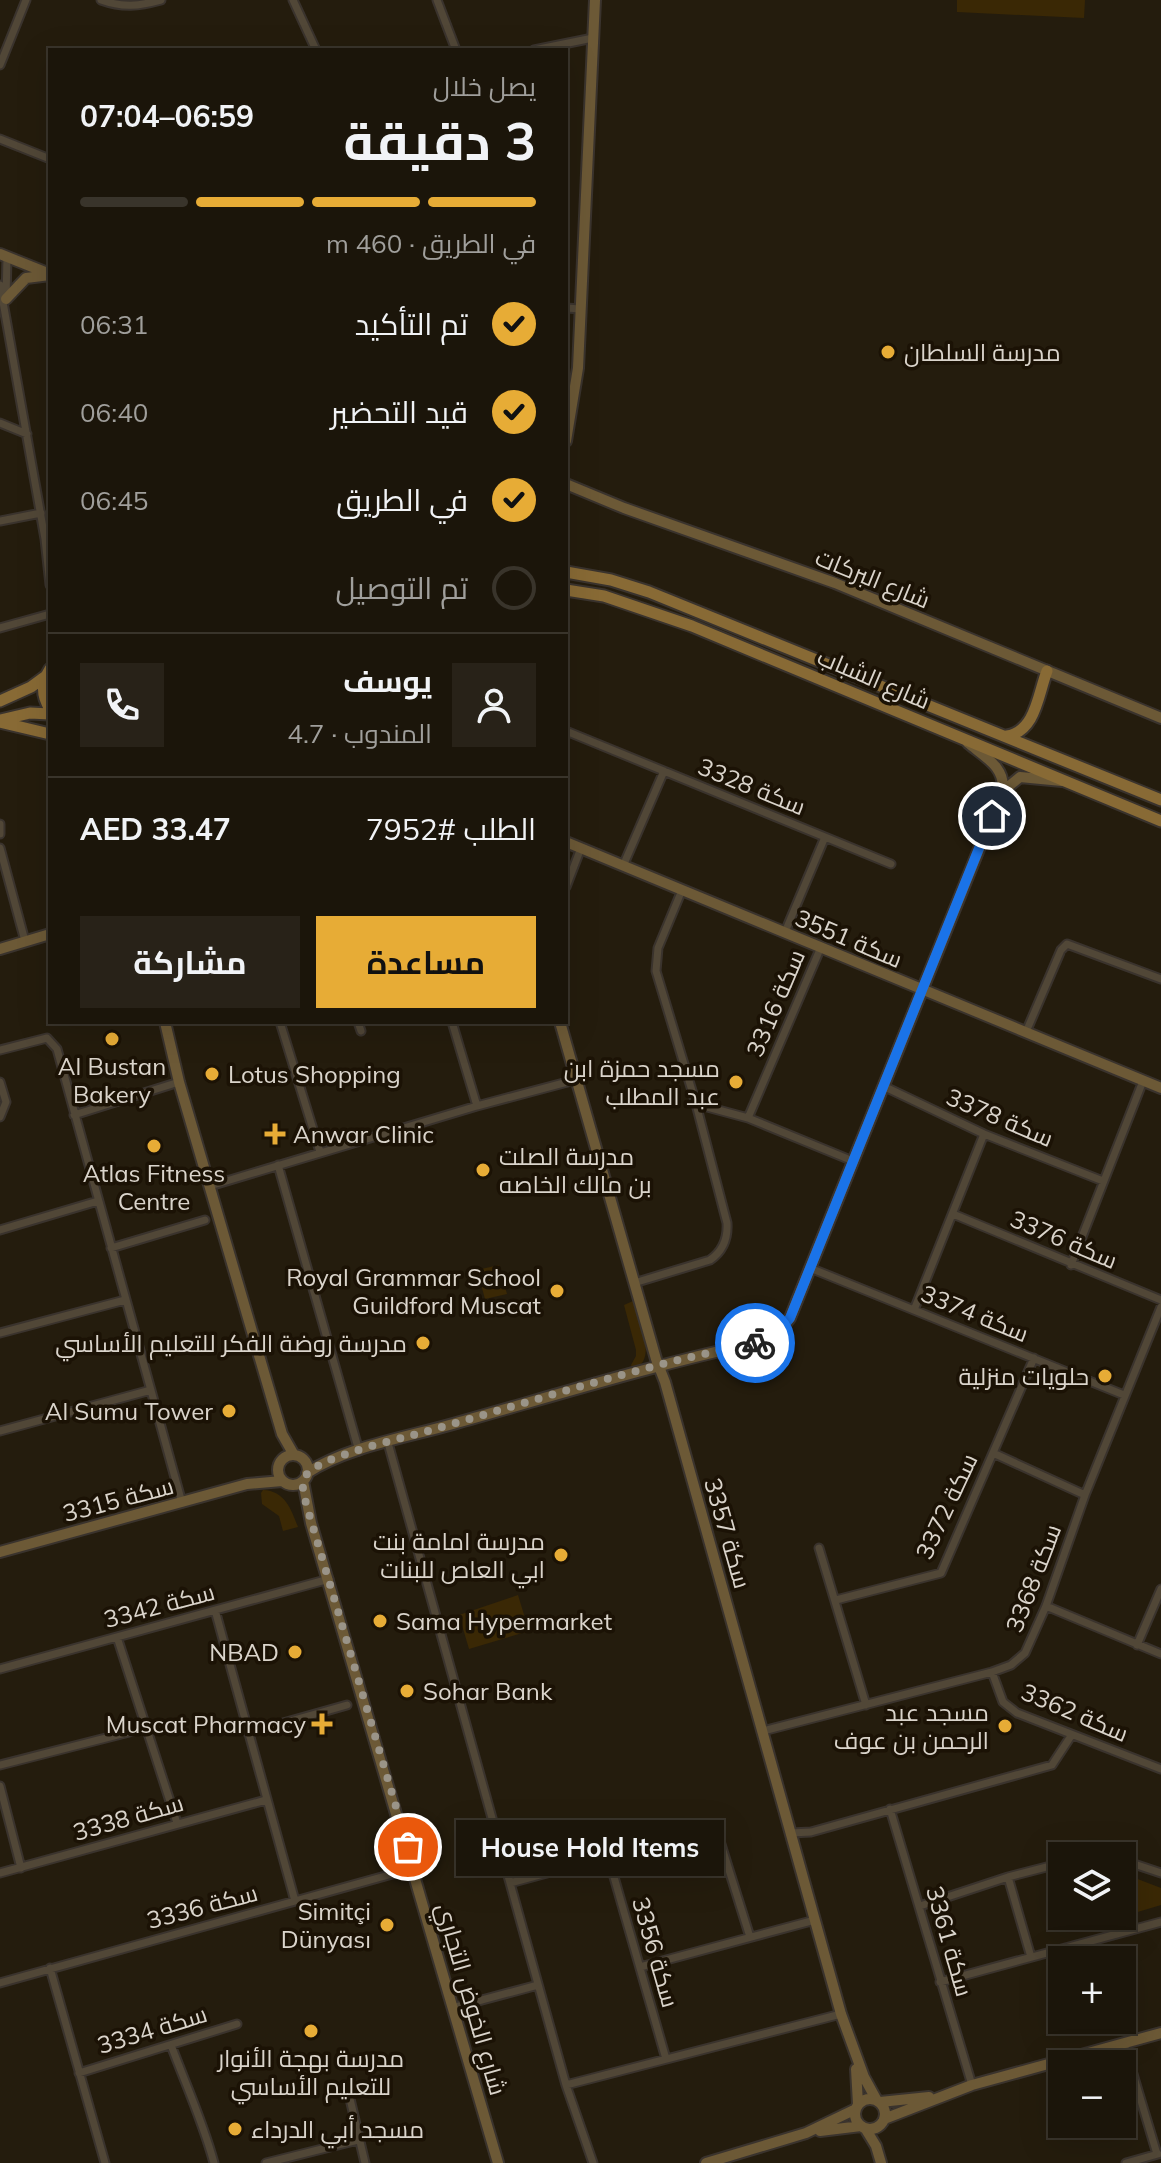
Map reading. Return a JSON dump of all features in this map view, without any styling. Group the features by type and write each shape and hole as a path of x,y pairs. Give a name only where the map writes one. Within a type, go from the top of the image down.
{"main road":[{"name":"شارع الشباب","path":"568,572 611,580 649,592 1161,800"},
{"name":"شارع الشباب","path":"568,590 604,596 692,626 1161,821"},
{"path":"1007,736 1024,729 1031,719 1047,671"},
{"path":"0,701 20,693 48,672"},
{"path":"48,672 43,693 48,707"},
{"path":"0,721 48,712"},
{"path":"1031,719 1032,733 1041,750"},
{"path":"0,721 48,733"}],"street":[{"path":"0,65 26,0"},
{"path":"101,0 125,7 161,0"},
{"path":"293,0 315,48"},
{"path":"437,0 455,48"},
{"path":"568,429 578,368 595,0"},
{"path":"544,48 593,38"},
{"path":"0,139 48,158"},
{"path":"4,299 2,255 48,273"},
{"path":"4,299 26,278 48,274"},
{"path":"0,285 48,567"},
{"path":"568,308 581,309"},
{"path":"0,423 27,434"},
{"name":"شارع البركات","path":"568,485 624,508 835,583 1161,718"},
{"path":"0,521 41,513"},
{"path":"45,539 48,547"},
{"path":"0,628 48,615"},
{"name":"سكة 3328","path":"568,732 891,864"},
{"path":"305,1477 338,1458 359,1451 659,1366 755,1343 778,1332 790,1318 1002,792 1003,779 999,769 963,739"},
{"name":"سكة 3328","path":"623,866 664,771"},
{"path":"1002,792 1020,777 1066,782"},
{"path":"0,824 0,834"},
{"name":"سكة 3328","path":"785,932 825,837"},
{"name":"سكة 3551","path":"568,843 1161,1088"},
{"path":"0,848 25,941"},
{"path":"568,882 581,848"},
{"path":"634,1283 710,1260 719,1254 725,1244 727,1223 696,1104 656,971 658,948 682,890"},
{"path":"0,949 48,935"},
{"path":"1026,1032 1061,950 1067,944 1161,979"},
{"name":"سكة 3316","path":"748,1118 821,947"},
{"path":"165,1024 179,1082 282,1434 299,1457 338,1458"},
{"path":"281,1024 320,1152"},
{"path":"453,1024 477,1106"},
{"name":"سكة 3357","path":"561,1024 841,2014 855,2055 878,2100"},
{"path":"0,1050 47,1038 57,1049 182,1503"},
{"path":"210,1186 575,1080"},
{"path":"1071,1265 1143,1081"},
{"path":"0,1082 6,1102 0,1117"},
{"path":"74,1115 179,1082"},
{"name":"سكة 3378","path":"883,1086 984,1134 1103,1181"},
{"path":"696,1104 748,1118 853,1161"},
{"path":"914,1310 984,1134"},
{"path":"278,1165 359,1451"},
{"path":"0,1230 98,1201"},
{"name":"سكة 3376","path":"953,1214 1161,1300"},
{"path":"111,1248 205,1220"},
{"name":"سكة 3374","path":"810,1268 1124,1395"},
{"path":"0,1333 125,1300"},
{"name":"سكة 3368","path":"763,1731 992,1672 1011,1665 1025,1653 1161,1307"},
{"name":"سكة 3372","path":"836,1600 941,1573 1034,1358"},
{"path":"0,1431 151,1390"},
{"path":"279,1464 282,1434"},
{"path":"388,1443 566,2085 593,2163"},
{"path":"993,1453 1085,1495"},
{"name":"سكة 3315","path":"247,1484 279,1464 299,1457"},
{"name":"شارع الخوض التجاري","path":"299,1457 311,1523 498,2163"},
{"name":"شارع الخوض التجاري","path":"279,1464 286,1483 311,1523"},
{"name":"سكة 3315","path":"0,1552 247,1484 286,1483 305,1477"},
{"path":"819,1548 866,1705"},
{"name":"سكة 3342","path":"0,1669 329,1579"},
{"path":"1137,1645 1161,1589"},
{"path":"1046,1606 1161,1654"},
{"path":"215,1610 295,1901"},
{"path":"117,1637 177,1823"},
{"name":"سكة 3362","path":"992,1672 1000,1697 1012,1710 1071,1736 1161,1769"},
{"path":"248,1733 347,1705"},
{"path":"0,1765 145,1728"},
{"path":"791,1833 811,1832 1052,1765 1071,1736"},
{"path":"0,1786 21,1868"},
{"name":"سكة 3338","path":"0,1873 266,1800"},
{"name":"سكة 3361","path":"890,1809 972,2085"},
{"path":"510,1883 706,1830 719,1838 750,1937"},
{"name":"سكة 3356","path":"608,1856 666,2059"},
{"path":"1136,1865 1161,1873"},
{"path":"920,1906 1048,1867"},
{"name":"سكة 3336","path":"0,1983 414,1868"},
{"path":"1008,1877 1031,1957"},
{"path":"640,1967 815,1920"},
{"path":"940,1982 1161,1922"},
{"name":"سكة 3334","path":"50,1968 105,2163"},
{"path":"452,2008 538,1985"},
{"path":"566,2085 841,2014"},
{"name":"سكة 3334","path":"79,2073 237,2024"},
{"path":"706,2163 806,2133 863,2127 874,2129 883,2121 972,2085 1161,2033"},
{"path":"1124,2044 1159,2154 1126,2163"},
{"path":"171,2045 194,2107 201,2117 214,2163"},
{"name":"سكة 3357","path":"855,2055 857,2106"},
{"path":"347,2086 365,2163"},
{"path":"806,2133 866,2099 943,2095"},
{"path":"876,2146 877,2131 885,2110 878,2100"},
{"path":"857,2106 855,2118 876,2146 881,2163"},
{"path":"266,2163 358,2140"}],"shaded area":[{"path":"957,0 1085,0 1084,18 957,12"},
{"path":"499,1265 507,1294 485,1299 477,1270"},
{"path":"633,1301 646,1349 641,1365 633,1369 631,1365 636,1350 624,1305"},
{"path":"263,1490 282,1497 298,1527 283,1531 279,1516 262,1504"},
{"path":"518,1595 529,1631 469,1649 459,1615"},
{"path":"1136,1878 1161,1888 1161,1905 1136,1912"}],"way so far":[{"path":"408,1847 311,1523 303,1488 307,1473 338,1458 388,1443 659,1366 755,1343"}],"place":[{"name":"مدرسة السلطان","path":"888,352"},
{"name":"Al Bustan Bakery","path":"112,1039"},
{"name":"Lotus Shopping","path":"212,1074"},
{"name":"مسجد حمزة ابن عبد المطلب","path":"736,1082"},
{"name":"Anwar Clinic","path":"275,1134"},
{"name":"Atlas Fitness Centre","path":"154,1146"},
{"name":"مدرسة الصلت بن مالك الخاصه","path":"483,1170"},
{"name":"Royal Grammar School Guildford Muscat","path":"557,1291"},
{"name":"مدرسة روضة الفكر للتعليم الأساسي","path":"423,1343"},
{"name":"حلويات منزلية","path":"1105,1376"},
{"name":"Al Sumu Tower","path":"229,1411"},
{"name":"مدرسة امامة بنت ابي العاص للبنات","path":"561,1555"},
{"name":"Sama Hypermarket","path":"380,1621"},
{"name":"NBAD","path":"295,1652"},
{"name":"Sohar Bank","path":"407,1691"},
{"name":"Muscat Pharmacy","path":"322,1724"},
{"name":"مسجد عبد الرحمن بن عوف","path":"1005,1726"},
{"name":"House Hold Items","path":"408,1847"},
{"name":"Simitçi Dünyası","path":"387,1925"},
{"name":"مدرسة بهجة الأنوار للتعليم الأساسي","path":"311,2031"},
{"name":"مسجد أبي الدرداء","path":"235,2129"}],"route":[{"path":"755,1343 778,1332 790,1318 992,816"}]}
